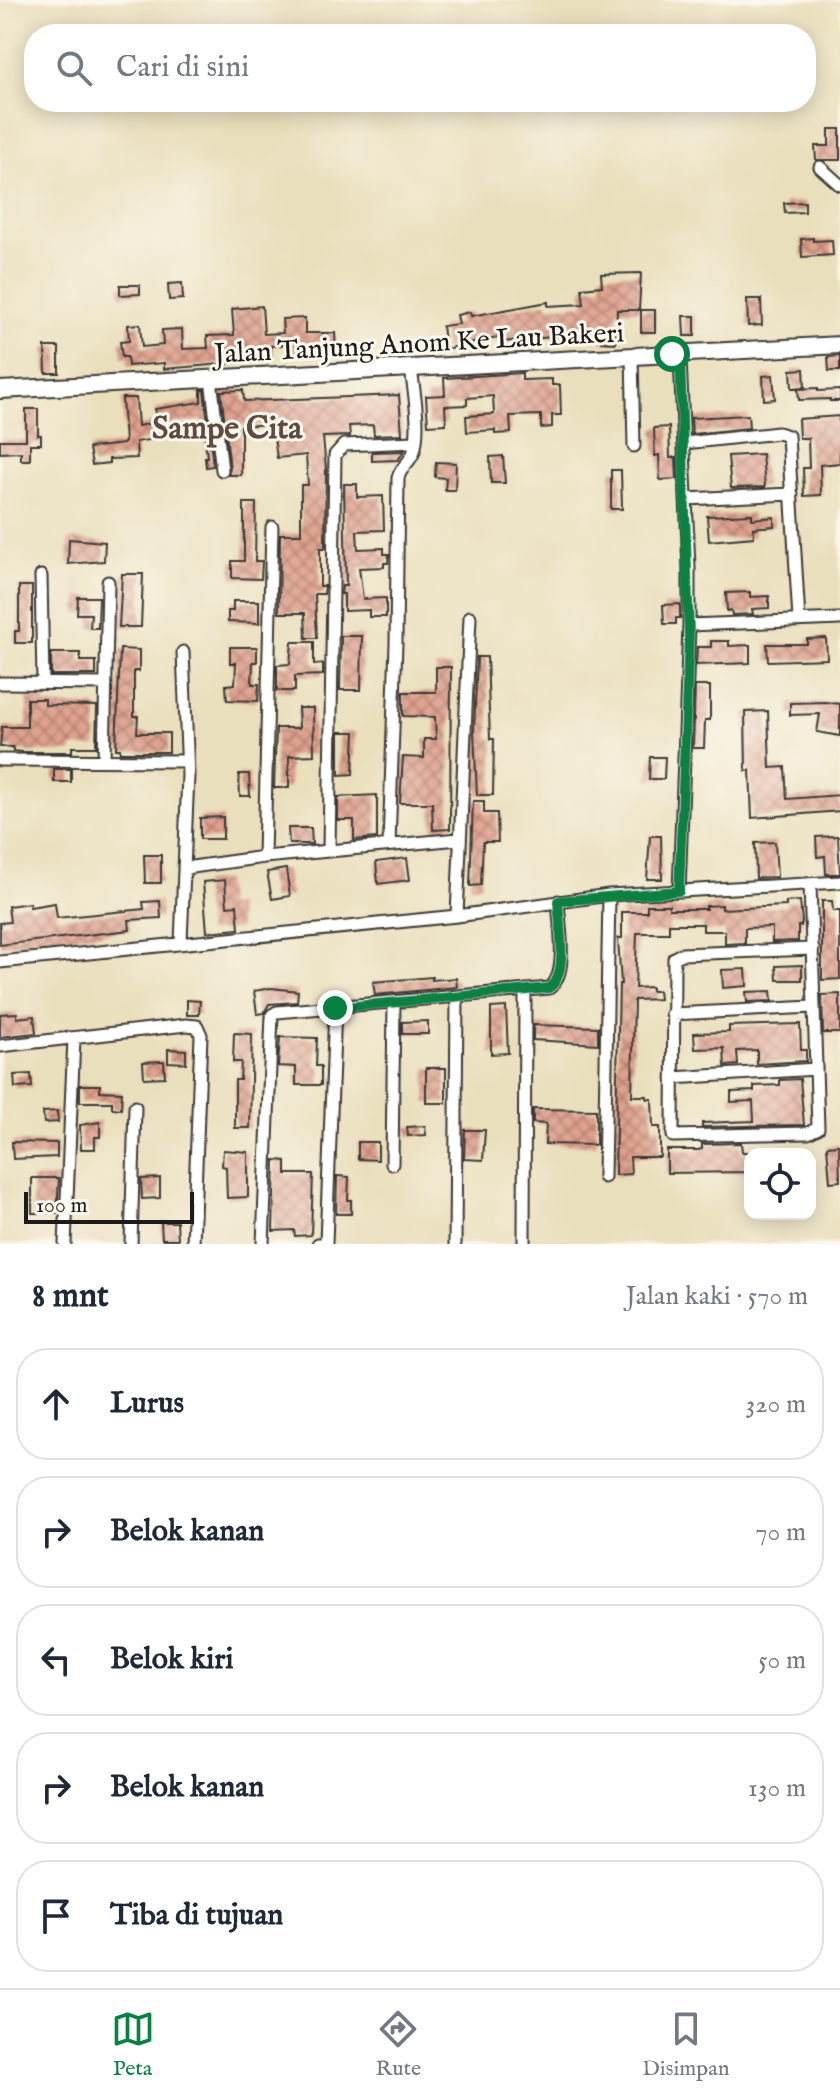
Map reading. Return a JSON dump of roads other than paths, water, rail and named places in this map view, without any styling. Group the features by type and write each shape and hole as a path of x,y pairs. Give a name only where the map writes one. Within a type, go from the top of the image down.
{"main road":[{"name":"Jalan Tanjung Anom Ke Lau Bakeri","path":"0,390 632,356 678,360 840,345"}],"street":[{"path":"820,167 840,185"},
{"path":"632,356 634,446"},
{"path":"678,360 685,443 689,625 679,891"},
{"path":"389,845 398,478 401,468 410,460 415,442 416,408 411,368"},
{"path":"211,379 222,470"},
{"path":"685,443 784,434 789,441 799,620"},
{"path":"329,851 335,455 344,445 415,442"},
{"path":"686,499 792,494"},
{"path":"264,857 272,527"},
{"path":"41,576 43,682"},
{"path":"104,760 108,582"},
{"path":"457,916 470,617"},
{"path":"689,625 840,619"},
{"path":"181,942 187,761 183,652"},
{"path":"0,683 106,684"},
{"path":"0,760 187,761"},
{"path":"185,868 264,857 459,839"},
{"path":"0,962 457,916 609,895 840,882"},
{"path":"810,884 813,949 813,1007 818,1124 815,1131 675,1137 672,1131 672,1014 673,962 677,955 813,949"},
{"path":"604,1177 609,895"},
{"path":"263,1244 269,1021 272,1015 277,1012 549,988 560,977 558,901"},
{"path":"524,1244 525,990"},
{"path":"455,1244 457,997"},
{"path":"392,1164 394,1003"},
{"path":"672,1014 813,1007"},
{"path":"323,1244 335,1008"},
{"path":"0,1046 197,1026 200,1030 193,1244"},
{"path":"65,1244 74,1039"},
{"path":"673,1078 816,1069"},
{"path":"131,1244 135,1107"}],"district":[{"name":"Sampe Cita","path":"227,427"}]}
